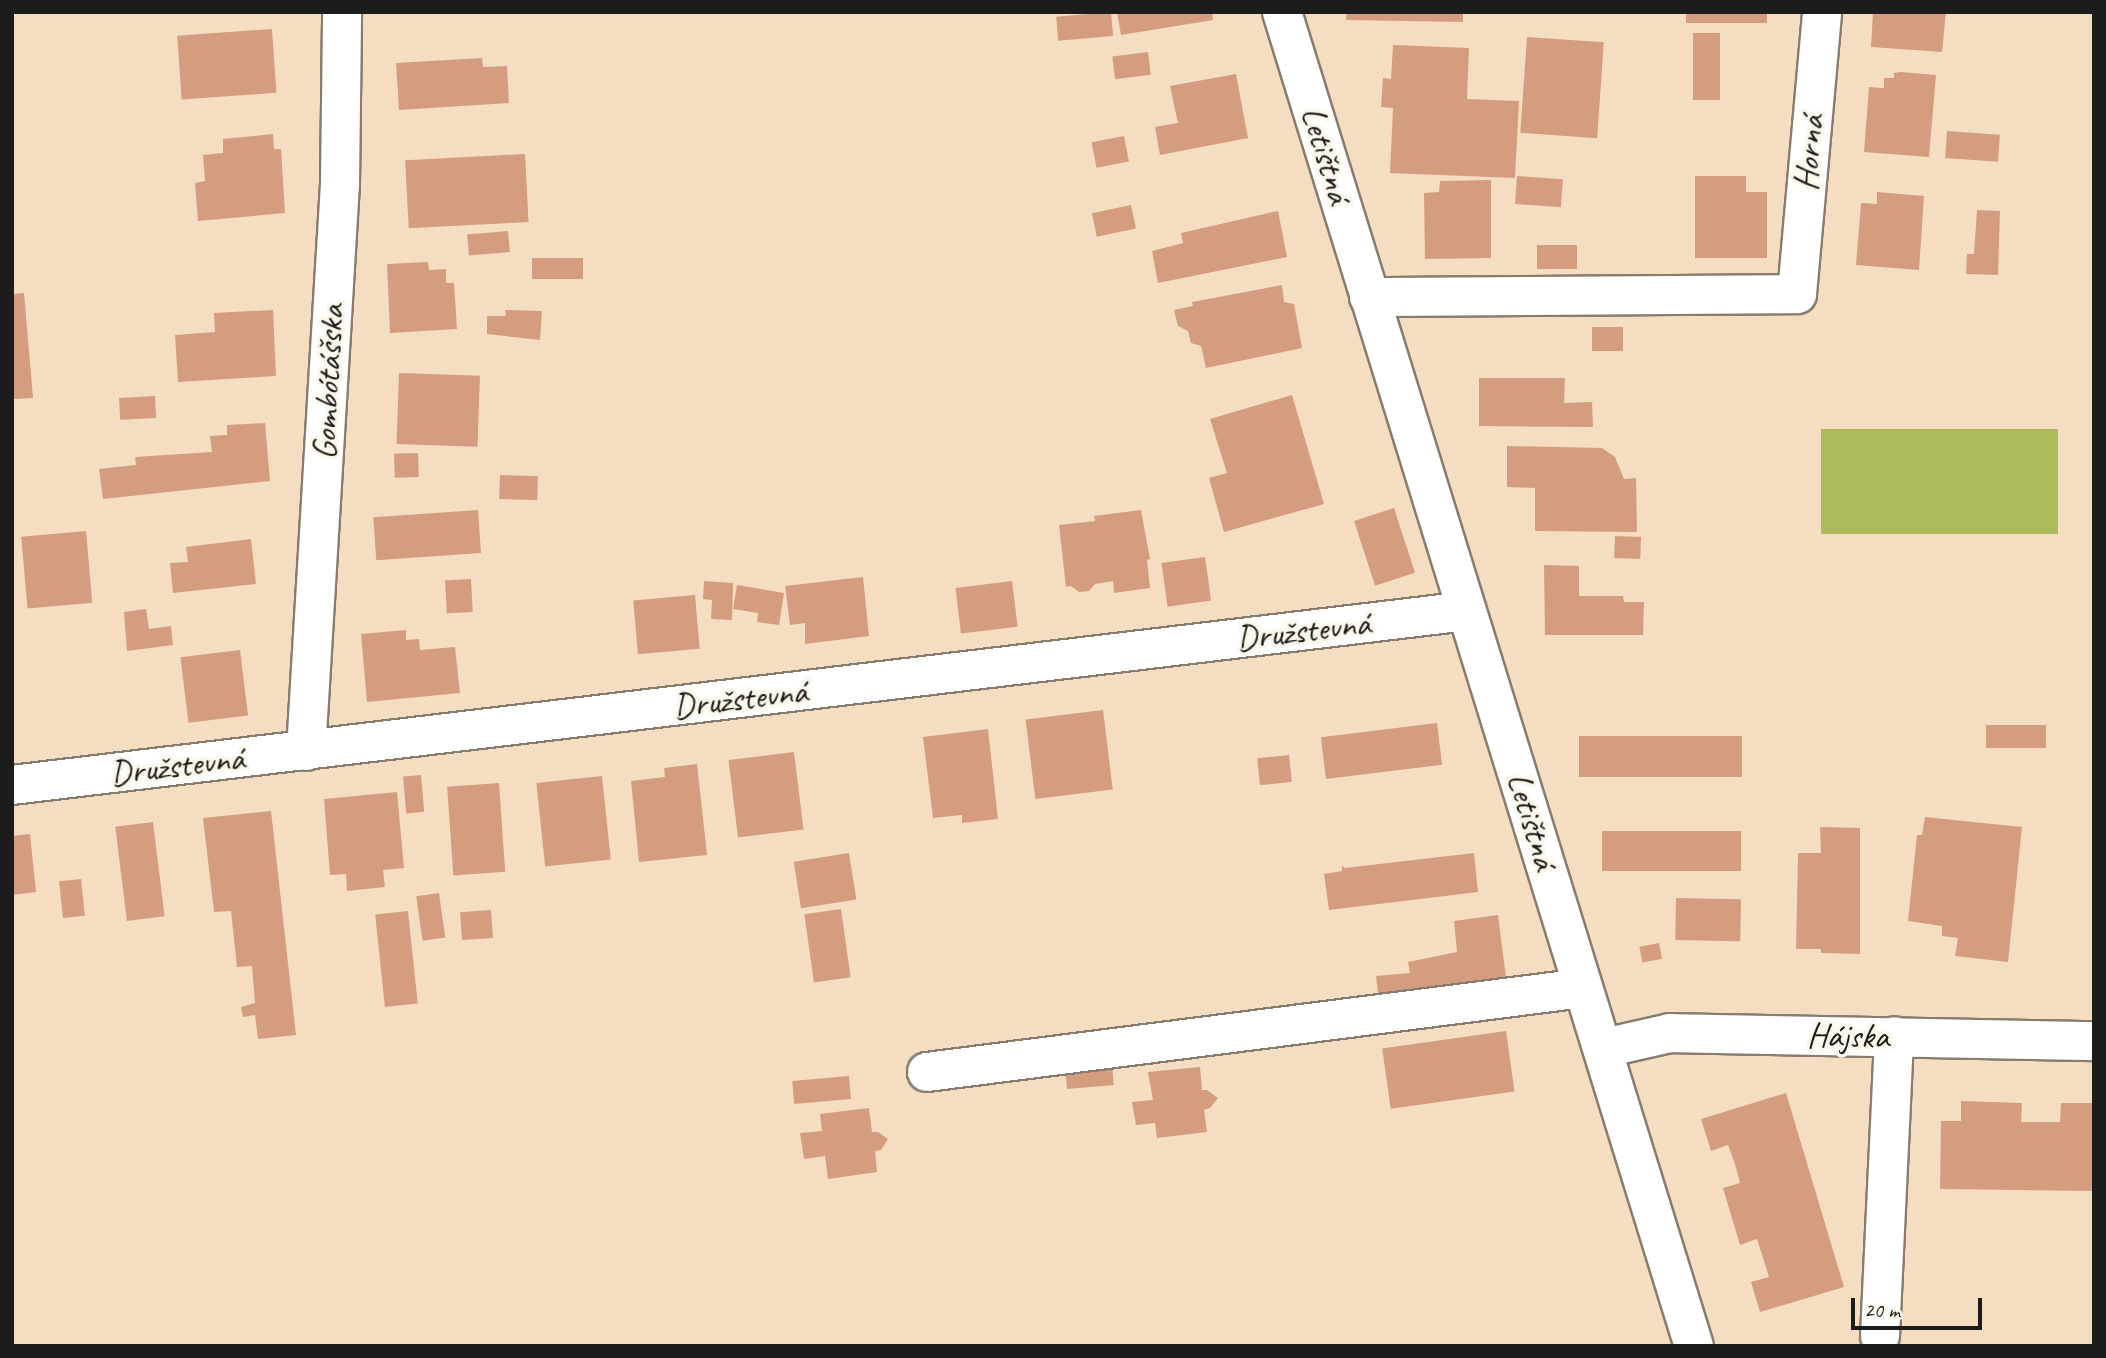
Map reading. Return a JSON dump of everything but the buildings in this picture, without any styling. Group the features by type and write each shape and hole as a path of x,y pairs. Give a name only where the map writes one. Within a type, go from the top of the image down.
{"street":[{"name":"Gombótášska","path":"306,751 340,184 342,12"},
{"name":"Letištná","path":"1282,12 1694,1346"},
{"name":"Horná","path":"1369,297 1797,294 1822,12"},
{"name":"Družstevná","path":"12,785 1467,611"},
{"path":"927,1072 1583,988"},
{"name":"Hájska","path":"1604,1048 1670,1033 2094,1041"},
{"path":"1880,1336 1894,1036"}],"green space":[{"path":"1821,429 2058,429 2058,534 1821,534"}]}
